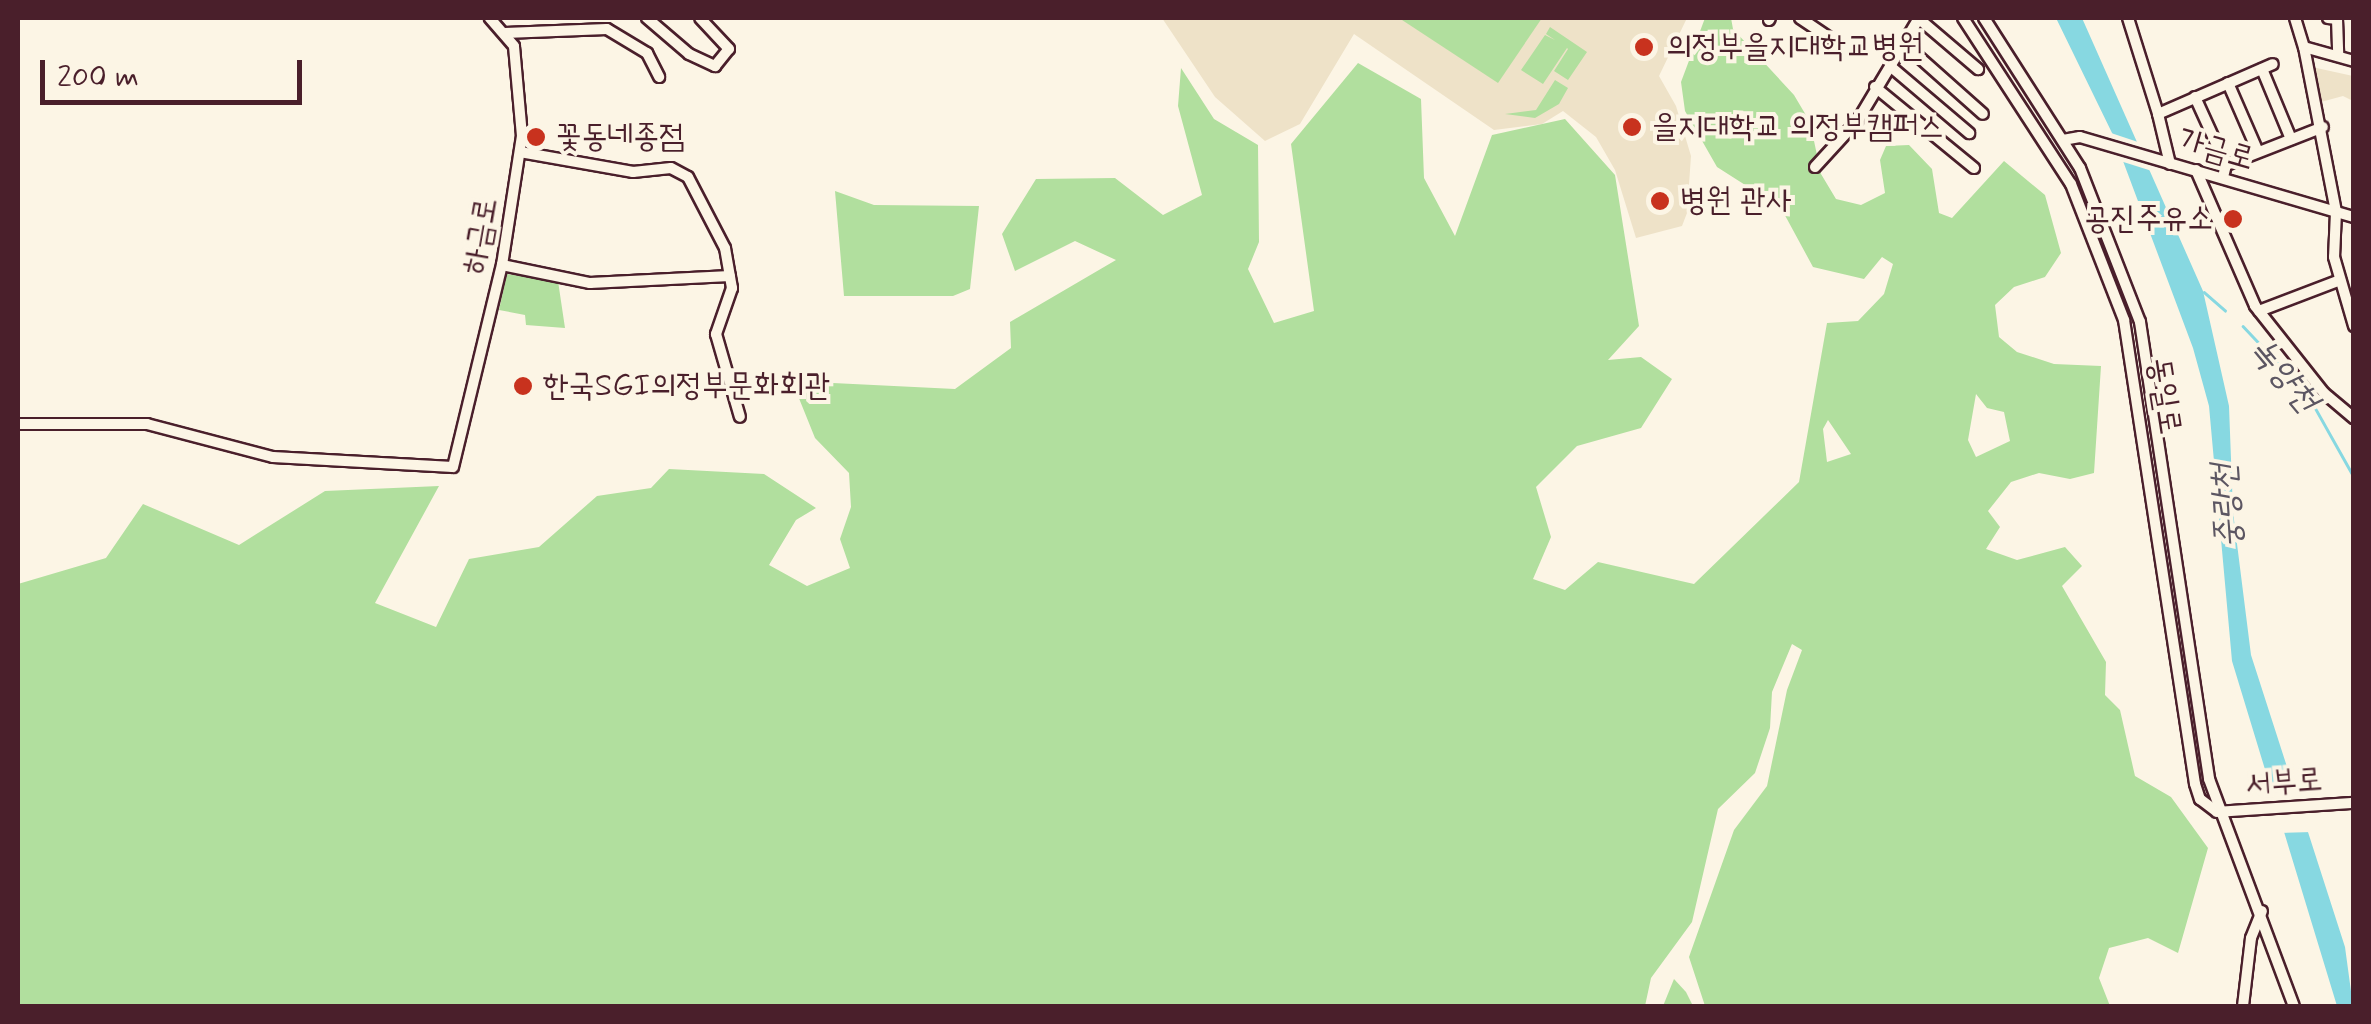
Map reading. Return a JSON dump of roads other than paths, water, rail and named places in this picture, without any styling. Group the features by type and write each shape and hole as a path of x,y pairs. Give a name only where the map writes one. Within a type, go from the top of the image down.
{"street":[{"name":"하금로","path":"18,424 147,424 273,457 452,468 502,265 520,152 522,111 514,46 490,18"},
{"path":"647,18 690,54 715,66 728,49 700,18"},
{"path":"1800,18 1830,38"},
{"path":"1815,167 1848,133 1918,18 1978,69"},
{"name":"동일로","path":"1963,18 2071,184 2124,320 2195,784 2200,799 2217,812"},
{"name":"동일로","path":"1984,18 2080,168 2149,355 2217,812 2262,911 2294,1006"},
{"path":"2128,18 2170,164"},
{"path":"2295,18 2323,127 2336,212 2340,280 2354,326"},
{"path":"2328,18 2338,19 2338,56"},
{"path":"505,34 607,29 648,53 660,77"},
{"path":"1902,42 1983,114"},
{"path":"2304,47 2354,60"},
{"path":"1890,66 1969,133"},
{"path":"2158,114 2267,66 2292,139"},
{"path":"2228,83 2258,152"},
{"path":"1876,86 1974,168"},
{"path":"2195,98 2226,165 2223,178"},
{"path":"2226,165 2323,127"},
{"name":"가금로","path":"2063,140 2086,138 2354,216"},
{"path":"520,152 633,172 680,171 725,248 730,276 716,334 740,416"},
{"path":"2196,170 2259,312 2324,393 2354,418"},
{"path":"502,265 590,283 730,276"},
{"path":"2259,312 2340,280"},
{"name":"서부로","path":"2217,812 2354,803"},
{"path":"2243,1006 2252,938 2262,911"}],"water":[{"name":"중랑천","path":"2056,18 2082,18 2203,291 2229,406 2233,512 2251,655 2345,947 2353,1006 2337,1006 2232,661 2209,406 2193,348 2114,137"}],"waterway":[{"name":"녹양천","path":"2204,292 2225,310"},
{"name":"녹양천","path":"2243,326 2308,395 2354,477"}],"place":[{"name":"의정부을지대학교병원","path":"1644,47"},
{"name":"을지대학교 의정부캠퍼스","path":"1632,127"},
{"name":"꽃동네종점","path":"536,137"},
{"name":"병원 관사","path":"1660,201"},
{"name":"공진주유소","path":"2233,219"},
{"name":"한국SGI의정부문화회관","path":"523,386"}]}
